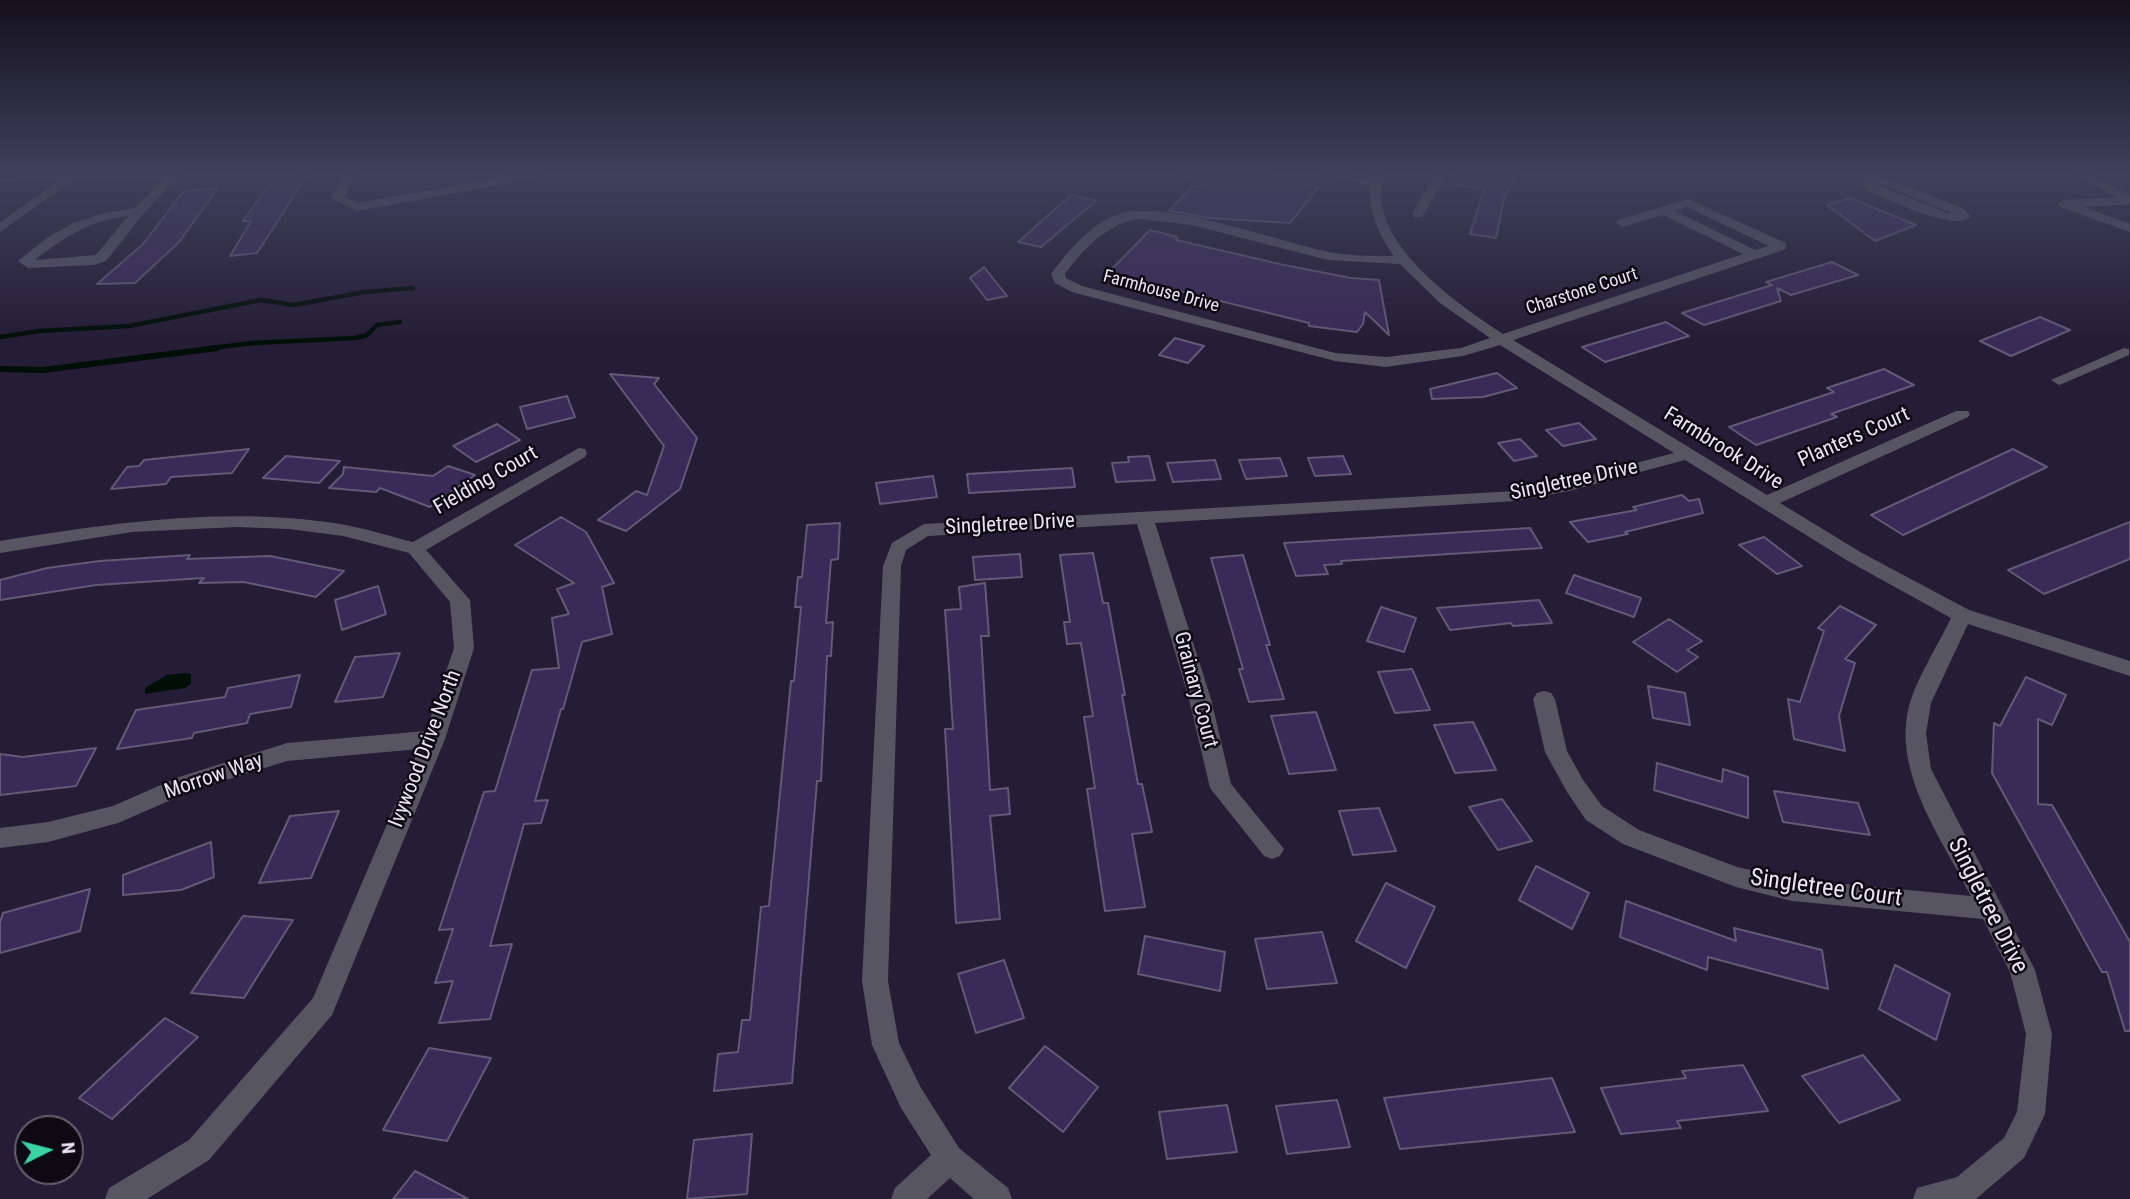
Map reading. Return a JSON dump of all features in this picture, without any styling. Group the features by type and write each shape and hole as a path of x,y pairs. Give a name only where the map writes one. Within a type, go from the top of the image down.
{"street":[{"path":"67,230 24,261 27,264 93,261 101,258 124,230"},
{"name":"Farmhouse Drive","path":"1103,230 1070,258 1058,274 1060,280 1077,289 1335,357 1386,362 1437,357 1501,339"},
{"name":"Farmhouse Drive","path":"1220,230 1327,256 1360,260 1403,260"},
{"name":"Farmbrook Drive","path":"1384,230 1403,260 1421,280 1462,313 1855,557 1962,615 2130,669"},
{"path":"1704,230 1755,255"},
{"name":"Charstone Court","path":"1501,339 1781,246 1746,230"},
{"path":"2059,380 2124,352"},
{"path":"2109,359 2130,369"},
{"name":"Planters Court","path":"1765,503 1962,414"},
{"name":"Fielding Court","path":"415,549 579,453"},
{"name":"Singletree Drive","path":"997,1199 949,1158 911,1098 886,1045 875,981 892,566 898,547 924,530 1516,496 1569,486 1688,454"},
{"name":"Grainary Court","path":"1144,517 1200,699 1221,788 1272,849"},
{"path":"0,547 132,526 237,521 289,523 343,530 415,549"},
{"name":"Ivywood Drive North","path":"120,1199 199,1150 323,1006 434,739 464,648 460,600 415,549"},
{"name":"Singletree Drive","path":"1928,1199 1964,1190 2014,1148 2031,1114 2039,1034 2022,970 1920,769 1915,733 1920,703 1962,615"},
{"name":"Singletree Court","path":"1544,699 1556,752 1575,786 1594,813 1631,837 1736,877 1792,890 1990,909"},
{"name":"Morrow Way","path":"0,838 48,832 118,814 187,783 288,752 434,739"},
{"path":"906,1199 949,1158"}],"shaded area":[{"path":"191,674 191,684 185,688 145,694 145,688 167,675"}],"building":[{"path":"154,230 188,230 179,242 135,283 97,284 142,245"},
{"path":"246,230 272,230 257,253 230,256"},
{"path":"1032,230 1061,230 1041,247 1018,242"},
{"path":"1150,230 1177,237 1176,240 1284,265 1351,278 1379,280 1389,335 1365,312 1363,324 1357,332 1309,326 1309,323 1108,273"},
{"path":"1471,230 1498,230 1496,238 1470,234"},
{"path":"1860,230 1903,230 1875,241"},
{"path":"1832,262 1858,275 1791,295 1777,288 1781,301 1704,325 1682,313 1772,285 1766,282"},
{"path":"984,267 1007,296 987,300 970,278"},
{"path":"2040,317 2070,330 2011,356 1980,341"},
{"path":"1666,322 1689,336 1605,362 1582,347"},
{"path":"1175,338 1204,346 1188,363 1159,355"},
{"path":"1884,369 1914,385 1831,414 1837,417 1756,445 1729,427 1834,392 1827,388"},
{"path":"1497,373 1517,388 1483,397 1432,399 1430,389"},
{"path":"610,374 659,378 654,384 697,438 680,489 626,531 598,520 636,491 647,495 664,446"},
{"path":"567,396 575,417 527,429 520,407"},
{"path":"1579,423 1596,439 1563,446 1546,430"},
{"path":"497,424 520,440 476,462 453,446"},
{"path":"1520,439 1537,456 1514,461 1498,443"},
{"path":"249,449 232,473 171,477 166,484 111,489 127,467 139,466 144,460"},
{"path":"2013,449 2047,467 1903,535 1871,515"},
{"path":"286,456 340,461 319,483 263,478"},
{"path":"1149,456 1155,480 1116,482 1112,463 1129,462 1128,457"},
{"path":"1343,456 1351,474 1315,476 1308,458"},
{"path":"1280,458 1287,476 1246,479 1239,460"},
{"path":"1215,460 1221,479 1173,482 1167,463"},
{"path":"448,466 475,475 430,507 380,488 376,492 329,488 343,474 344,467 433,476"},
{"path":"1072,468 1075,487 969,493 967,474"},
{"path":"933,476 937,497 880,504 876,483"},
{"path":"1682,495 1689,501 1699,499 1703,513 1588,542 1570,522 1637,510 1633,507"},
{"path":"561,517 586,532 614,583 602,587 612,634 582,642 535,801 548,800 541,823 524,824 490,946 512,944 490,1019 439,1023 453,981 435,983 453,929 439,930 484,792 495,791 532,670 559,668 552,618 569,614 557,589 574,583 515,545"},
{"path":"2130,522 2130,559 2044,594 2008,570"},
{"path":"840,523 838,559 831,560 826,623 833,622 831,656 827,656 821,781 817,781 792,1083 714,1091 718,1054 738,1052 742,1020 750,1020 761,907 769,906 801,607 795,607 798,577 802,577 807,525"},
{"path":"1530,528 1542,548 1341,561 1342,564 1324,565 1328,574 1296,576 1284,543"},
{"path":"1764,537 1802,566 1777,574 1739,545"},
{"path":"1093,553 1103,603 1108,603 1138,784 1142,784 1152,832 1132,834 1145,907 1105,911 1087,789 1095,788 1084,717 1093,716 1081,643 1067,644 1064,622 1070,622 1060,555"},
{"path":"1020,554 1022,577 975,580 973,557"},
{"path":"190,555 187,559 270,556 344,571 316,597 244,582 199,583 204,578 96,585 0,600 0,580 47,568 100,561"},
{"path":"1243,555 1270,645 1266,645 1284,699 1249,702 1239,669 1243,669 1211,558"},
{"path":"1574,575 1641,598 1634,617 1566,593"},
{"path":"985,583 989,636 981,636 990,790 1008,788 1010,814 990,816 1000,919 956,923 945,729 953,729 945,610 961,609 959,587"},
{"path":"378,586 386,614 342,630 335,600"},
{"path":"1539,600 1552,623 1513,626 1511,623 1450,630 1437,608"},
{"path":"1840,606 1876,625 1845,659 1855,663 1839,716 1845,751 1794,739 1788,699 1800,702 1824,631 1818,628"},
{"path":"1381,607 1416,618 1404,652 1367,641"},
{"path":"1669,619 1702,641 1687,650 1698,657 1677,672 1633,642"},
{"path":"400,653 383,697 335,702 355,657"},
{"path":"1412,669 1430,710 1395,713 1378,672"},
{"path":"300,675 291,707 250,714 247,723 194,733 192,738 117,749 136,710 225,697 228,688"},
{"path":"2026,677 2066,695 2052,725 2038,719 2038,804 2052,805 2130,942 2130,1031 2125,1031 2107,972 2102,972 1992,773 1994,723 2000,726"},
{"path":"1648,686 1685,693 1690,725 1653,718"},
{"path":"1316,712 1336,770 1289,774 1271,716"},
{"path":"1473,722 1496,770 1455,773 1434,725"},
{"path":"96,748 76,786 0,795 0,754 23,757"},
{"path":"1657,763 1722,782 1723,769 1748,777 1748,818 1654,790"},
{"path":"1774,791 1858,803 1870,835 1783,822"},
{"path":"1502,799 1532,841 1498,850 1469,807"},
{"path":"1379,808 1396,851 1353,855 1339,811"},
{"path":"339,811 311,878 259,883 290,816"},
{"path":"211,842 214,877 181,890 123,895 123,875"},
{"path":"1536,866 1589,893 1572,929 1519,900"},
{"path":"1386,883 1435,907 1406,968 1356,941"},
{"path":"90,889 80,931 0,953 0,923 3,913"},
{"path":"1626,901 1736,941 1734,928 1822,950 1828,989 1708,957 1707,970 1620,937"},
{"path":"243,916 293,920 244,998 191,993"},
{"path":"1322,932 1337,983 1267,989 1255,939"},
{"path":"1145,936 1225,952 1220,991 1138,974"},
{"path":"1004,960 1024,1018 976,1033 958,974"},
{"path":"1895,965 1950,994 1936,1040 1879,1009"},
{"path":"165,1018 198,1037 112,1119 79,1098"},
{"path":"1045,1046 1098,1087 1063,1132 1009,1088"},
{"path":"429,1048 491,1058 447,1141 383,1130"},
{"path":"1863,1055 1900,1100 1839,1123 1802,1076"},
{"path":"1743,1065 1768,1111 1677,1121 1681,1128 1621,1134 1601,1088 1686,1078 1682,1071"},
{"path":"1552,1078 1575,1132 1400,1149 1384,1098"},
{"path":"1337,1100 1350,1147 1287,1154 1276,1106"},
{"path":"1227,1105 1237,1152 1167,1159 1159,1112"},
{"path":"752,1134 747,1194 687,1199 694,1140"},
{"path":"415,1171 468,1199 393,1199"}],"waterway":[{"path":"0,337 39,331 129,326 261,300 294,305 365,292 413,288"},
{"path":"204,349 253,343 355,338 367,335 377,325 400,322"},
{"path":"0,369 43,370 217,348"}]}
